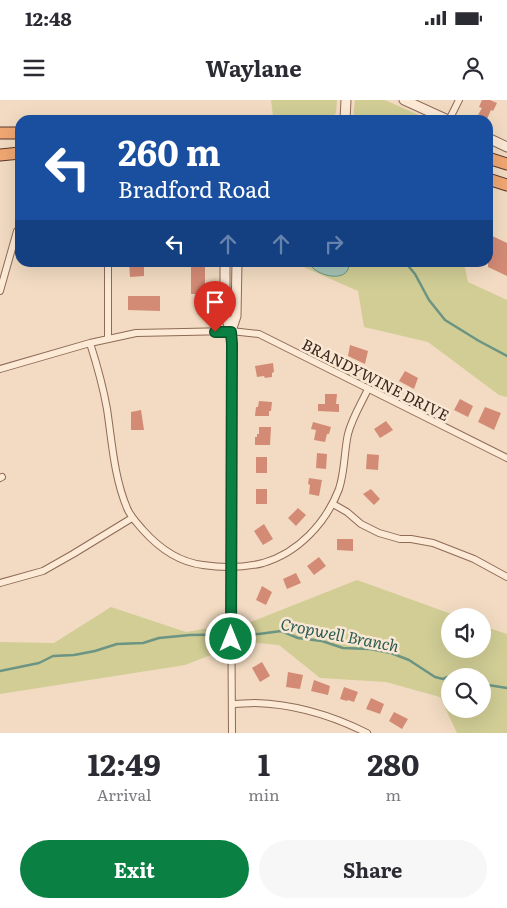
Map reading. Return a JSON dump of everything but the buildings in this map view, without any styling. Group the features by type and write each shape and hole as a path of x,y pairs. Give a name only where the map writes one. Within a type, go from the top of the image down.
{"highway":[{"path":"0,133 15,133"},
{"path":"0,154 15,153"},
{"path":"493,160 507,164"},
{"path":"493,181 507,185"}],"street":[{"path":"345,115 346,100"},
{"path":"404,100 437,115"},
{"path":"451,115 459,100"},
{"path":"493,140 507,147"},
{"path":"0,291 15,238"},
{"path":"108,267 108,339"},
{"path":"225,267 225,315 231,332 232,344 232,733"},
{"path":"231,332 236,316 237,267"},
{"name":"BRANDYWINE DRIVE","path":"0,369 90,343 136,333 231,332 259,334 507,458"},
{"path":"90,343 98,365 103,388 117,479 128,510 132,518 163,550 199,565 231,567 259,564 284,554 298,545 314,530 333,504 339,489 344,472 346,444 350,428 368,389"},
{"path":"333,504 347,512 361,524 379,533 400,539 433,543 474,560 507,577"},
{"path":"0,584 43,571 132,518"},
{"path":"232,704 262,704 303,710 334,719 367,733"}],"shaded area":[{"path":"271,100 337,100 334,115 273,115"},
{"path":"355,100 385,100 419,115 354,115"},
{"path":"303,267 465,267 468,282 507,300 507,397 499,395 428,342 364,327 358,291"},
{"path":"348,267 344,274 339,276 325,275 313,268"},
{"path":"357,580 441,610 441,658 491,658 491,629 507,634 507,733 457,733 450,718 491,718 491,668 441,668 441,699 440,697 386,682 320,678 279,645 244,642 185,665 0,694 0,642 54,643 111,607 186,632 221,626 243,625"}],"waterway":[{"path":"409,267 429,300 445,320 507,356"},
{"name":"Cropwell Branch","path":"0,671 39,663 53,656 74,655 117,644 143,643 159,638 190,635 259,634 281,631 298,638 322,641 343,648 370,649 391,653 409,660 435,677 441,678"},
{"name":"Cropwell Branch","path":"491,685 507,688"}],"route":[{"path":"215,332 231,332 232,344 231,639"}]}
